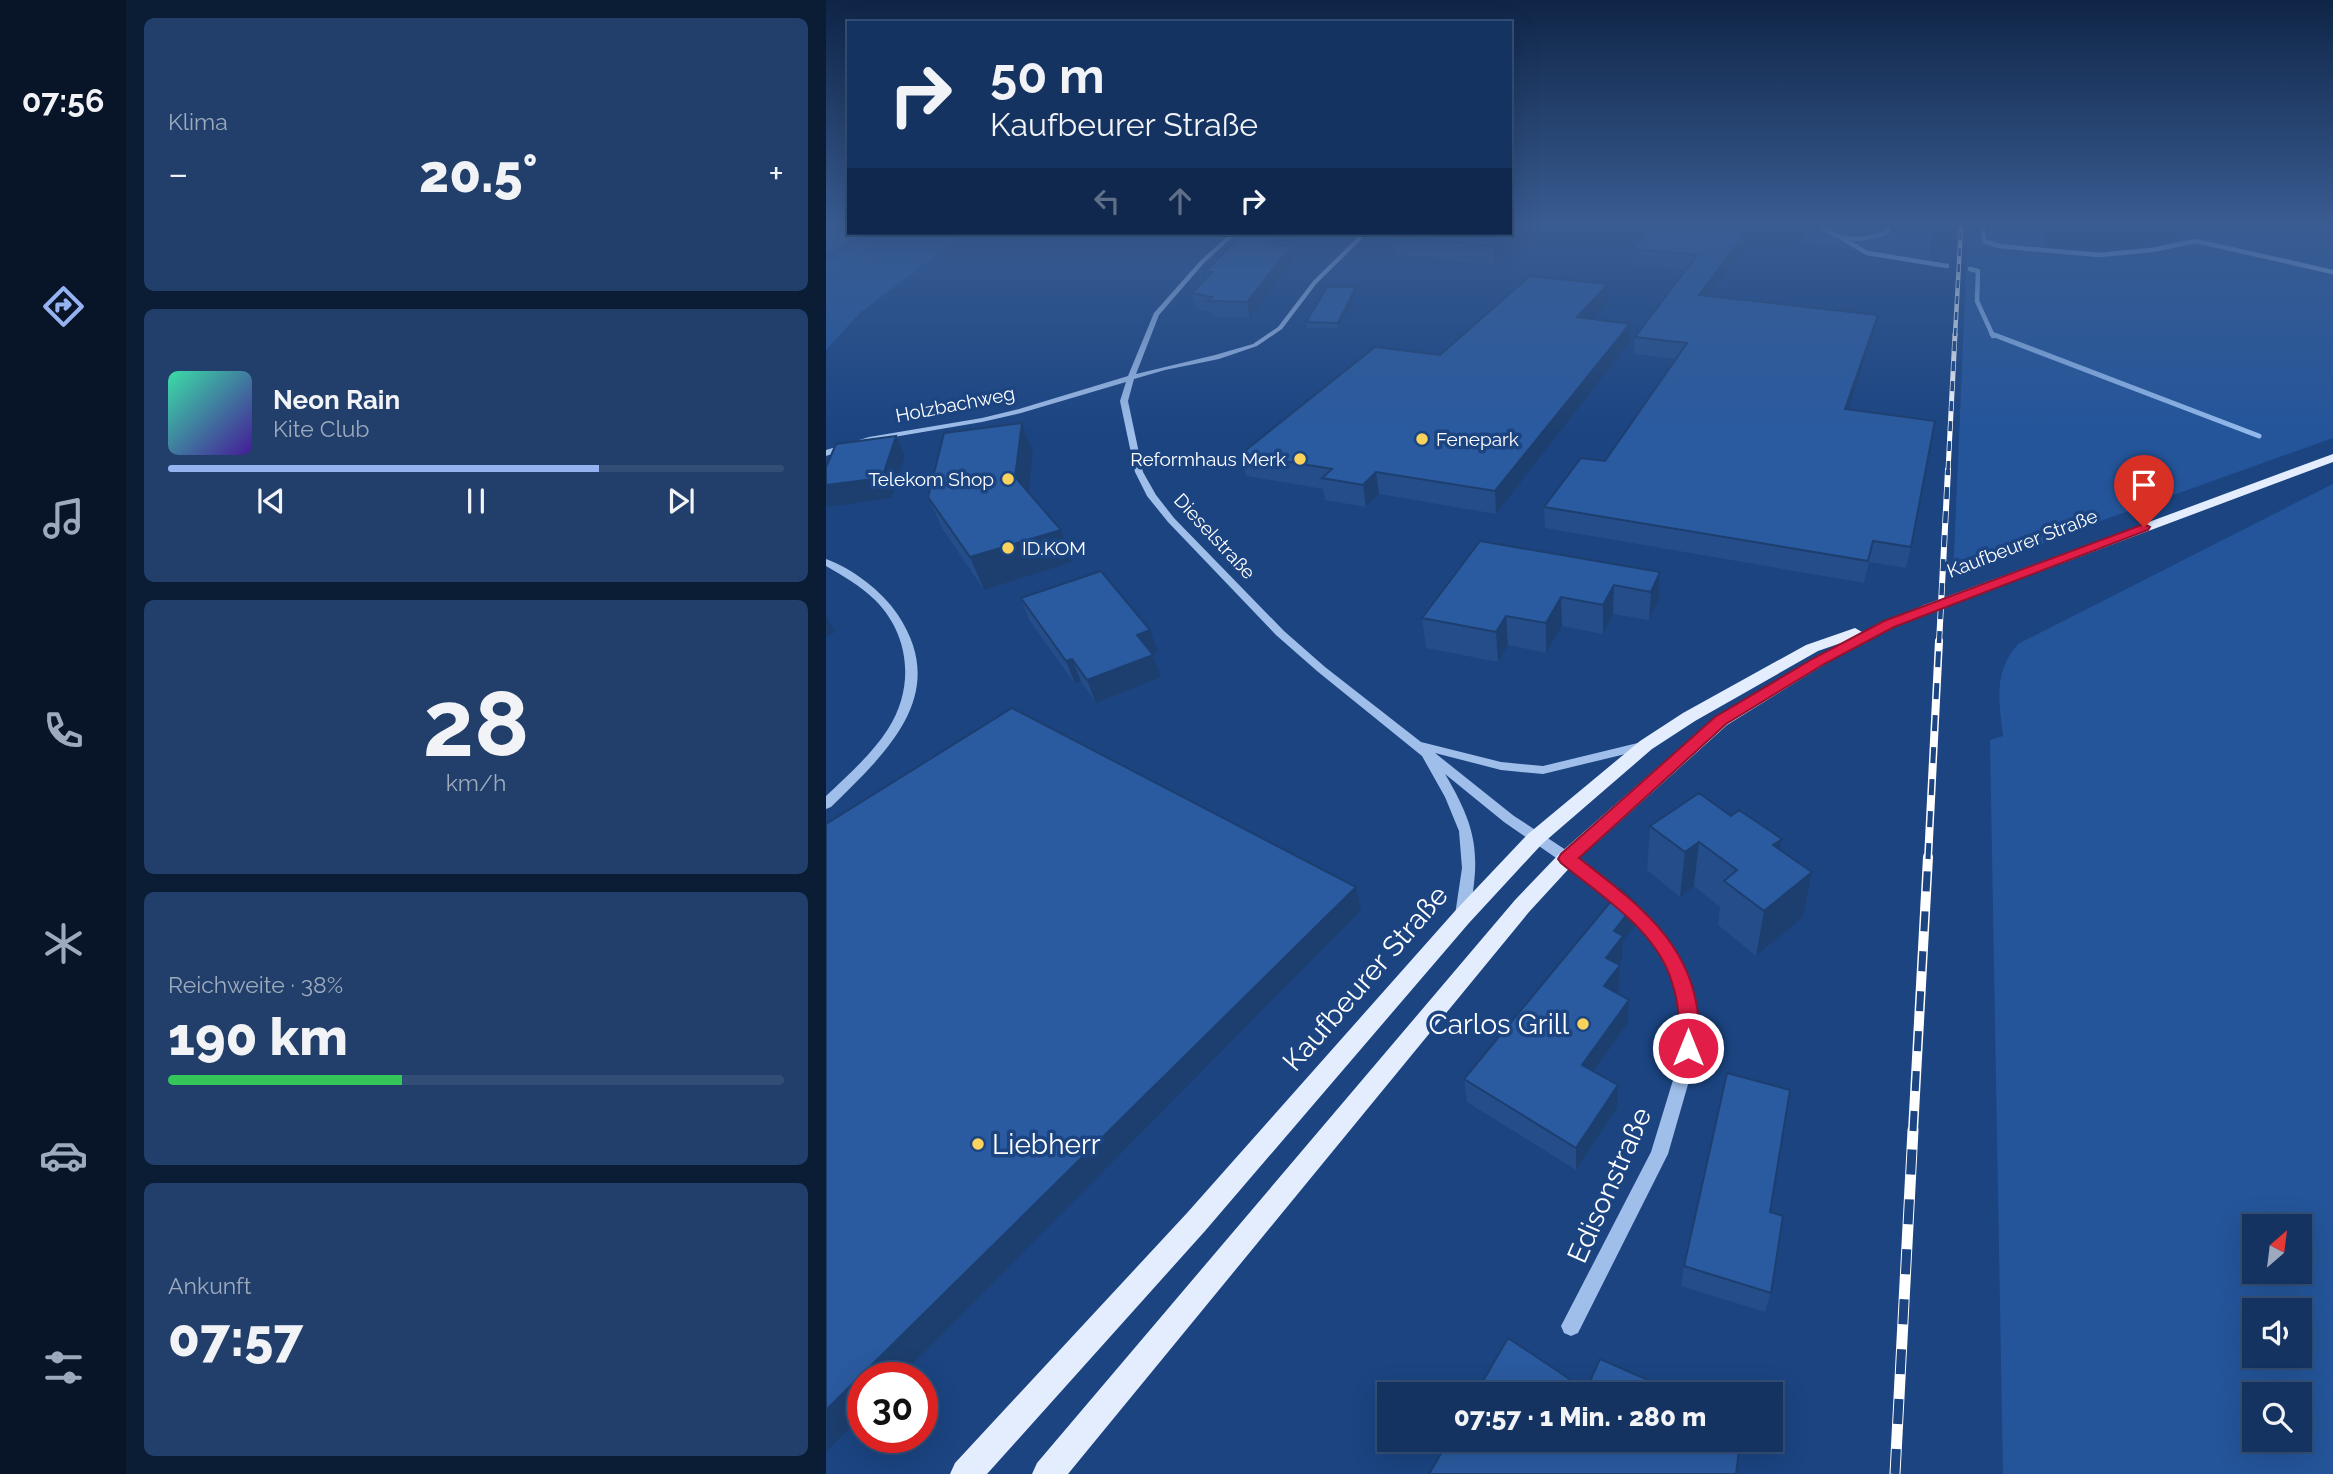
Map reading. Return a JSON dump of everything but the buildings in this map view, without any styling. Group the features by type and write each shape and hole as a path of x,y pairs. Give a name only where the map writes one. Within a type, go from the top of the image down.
{"main road":[{"name":"Kaufbeurer Straße","path":"966,1474 1196,1222 1462,917 1535,839 1646,745 1689,717 1812,648 1889,624 2333,458"},
{"name":"Kaufbeurer Straße","path":"1048,1474 1384,1069 1522,906 1567,859 1721,721 1819,661 1889,624"}],"street":[{"name":"Dieselstraße","path":"1172,296 1156,314 1124,401 1139,472 1158,504 1280,633 1535,839 1567,859"},
{"name":"Holzbachweg","path":"826,453 899,433 982,421 1237,351 1265,339 1280,328 1305,296"},
{"path":"826,562 868,588 895,616 912,652 913,683 905,713 888,741 826,804"},
{"name":"Dieselstraße","path":"1419,745 1501,766 1543,770 1646,745"},
{"name":"Dieselstraße","path":"1419,745 1457,803 1467,832 1471,850 1471,879 1462,917"},
{"name":"Edisonstraße","path":"1567,859 1638,916 1664,946 1683,985 1690,1030 1685,1067 1659,1154 1571,1326"}],"shaded area":[{"path":"826,296 883,296 860,313 826,350"},
{"path":"1965,296 2333,296 2333,438 2106,519 1953,578"},
{"path":"2333,484 2333,1474 2003,1474 1990,740 2003,736 2000,687 2001,676 2018,644"}],"waterway":[{"path":"1977,296 1992,334"},
{"path":"1992,334 2259,436"}],"railway":[{"path":"1955,336 1957,296"},
{"path":"1948,471 1955,334"},
{"path":"1939,643 1948,470"},
{"path":"1928,859 1939,641"},
{"path":"1913,1131 1928,857"},
{"path":"1895,1474 1913,1130"}],"place":[{"name":"Fenepark","path":"1422,439"},
{"name":"Reformhaus Merk","path":"1300,459"},
{"name":"Telekom Shop","path":"1008,479"},
{"name":"ID.KOM","path":"1008,548"},
{"name":"Carlos Grill","path":"1583,1024"},
{"name":"Liebherr","path":"978,1144"}],"route":[{"path":"1688,1048 1690,1030 1683,985 1677,967 1664,946 1638,916 1567,859 1662,770 1721,721 1819,661 1889,624 2144,527"}]}
